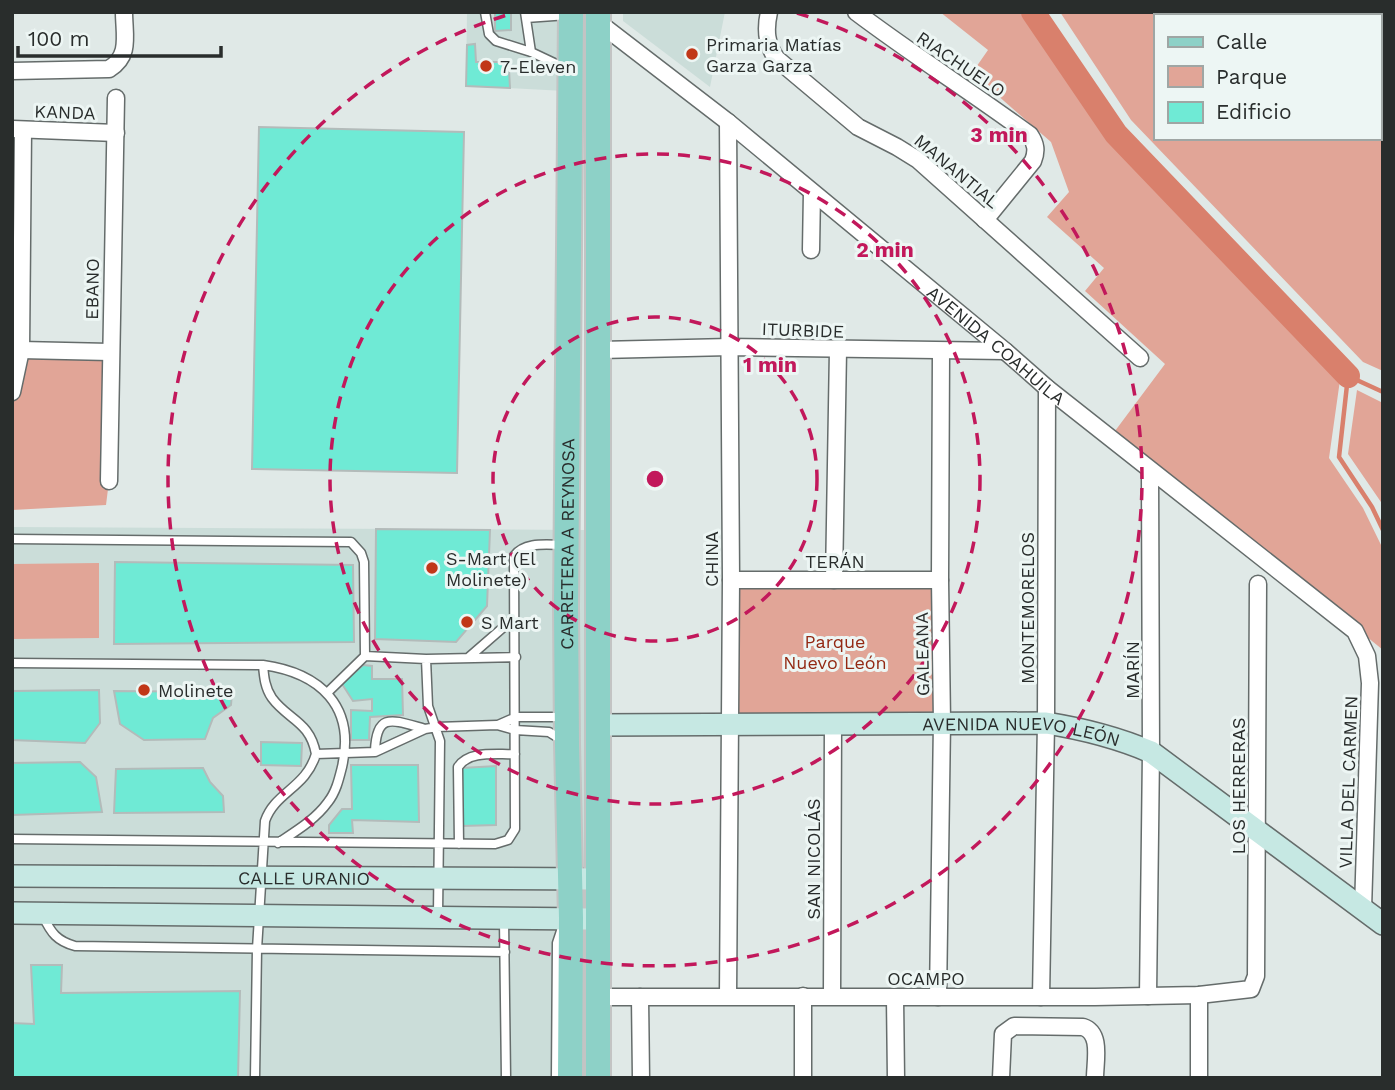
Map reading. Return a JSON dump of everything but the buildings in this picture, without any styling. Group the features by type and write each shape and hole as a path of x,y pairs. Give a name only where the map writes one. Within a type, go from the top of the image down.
{"main road":[{"name":"CARRETERA A REYNOSA","path":"569,1078 571,918 566,607 570,71 585,15"},
{"name":"CARRETERA A REYNOSA","path":"585,15 600,350 598,1078"},
{"path":"566,607 576,634 585,696 598,725 585,746 569,809"}],"street":[{"path":"12,71 109,69 119,63 124,55 124,12"},
{"name":"MANANTIAL","path":"769,12 767,39 777,59 858,127 918,160 1140,358"},
{"name":"RIACHUELO","path":"856,12 925,64 961,84 1030,135 1036,154 1033,161 985,220"},
{"name":"AVENIDA COAHUILA","path":"585,15 727,122 1047,388 1355,631 1367,656"},
{"name":"EBANO","path":"109,481 116,98"},
{"name":"CHINA","path":"727,122 731,580 728,996"},
{"path":"12,392 21,350 18,129"},
{"name":"KANDA","path":"18,129 116,133"},
{"path":"811,250 812,192"},
{"name":"ITURBIDE","path":"600,350 730,347 1005,351"},
{"path":"21,350 110,352"},
{"path":"834,580 838,350"},
{"name":"GALEANA","path":"938,997 942,722 942,352"},
{"name":"MONTEMORELOS","path":"1041,996 1046,723 1047,388"},
{"name":"MARÍN","path":"1148,996 1152,752 1150,471"},
{"name":"TERÁN","path":"731,580 940,580"},
{"name":"LOS HERRERAS","path":"1253,988 1258,829 1258,584"},
{"name":"VILLA DEL CARMEN","path":"1363,909 1370,683 1367,656"},
{"name":"SAN NICOLÁS","path":"832,996 833,722"},
{"name":"AVENIDA NUEVO LEÓN","path":"598,725 942,722 1046,723 1085,729 1116,737 1152,752 1383,924"},
{"name":"CALLE URANIO","path":"12,876 597,879"},
{"path":"12,913 597,920"},
{"name":"OCAMPO","path":"598,997 1148,996 1199,995 1253,988"},
{"path":"1199,995 1199,1078"},
{"path":"803,996 803,1078"},
{"path":"640,997 641,1078"},
{"path":"895,998 896,1078"},
{"path":"1001,1078 1003,1034 1014,1026 1083,1027 1093,1033 1095,1078"}],"lane":[{"path":"485,12 486,27 491,38 531,52 570,71"},
{"path":"531,52 525,15 585,15"},
{"path":"12,539 351,542 361,553 364,562 365,656 328,692"},
{"path":"12,839 438,844 495,844 508,840 515,829 516,657 513,563 518,551 529,546 567,545"},
{"path":"468,658 514,618"},
{"path":"365,656 425,659 516,657"},
{"path":"425,659 428,706 440,741 438,918"},
{"path":"12,663 263,665 298,673 314,681 328,692 341,716 345,752 338,785 329,801 307,824 278,843"},
{"path":"254,1078 257,948 263,842 268,812 273,804 299,784 313,764 316,754 314,743 302,724 271,696 265,682 263,665"},
{"path":"498,725 516,717 567,717"},
{"path":"375,752 376,732 387,722 399,722 425,729"},
{"path":"316,754 375,752 425,729 437,727 498,725 515,730 549,732 567,744"},
{"path":"459,844 458,767 464,759 471,756 515,754"},
{"path":"42,914 55,937 75,947 505,951"},
{"path":"556,1078 556,943 560,930 571,918"},
{"path":"504,919 506,1078"}],"shaded area":[{"path":"467,12 564,12 565,91 466,86"},
{"name":"Primaria Matías Garza Garza","path":"623,12 725,12 710,87 623,21"},
{"path":"12,527 586,530 584,1078 12,1078"}],"green space":[{"path":"940,12 1025,12 1102,131 1340,380 1329,458 1363,508 1383,549 1383,650 1115,431 1165,364 1085,291 1104,268 1047,217 1069,192 1051,142 972,73 988,50"},
{"path":"1060,12 1304,14 1154,14 1154,140 1381,140 1381,65 1383,66 1383,371 1363,362 1131,120"},
{"path":"21,350 110,352 109,481 106,505 12,510 12,392"},
{"path":"1357,390 1383,403 1383,505 1348,454"},
{"path":"99,563 99,638 12,639 12,564"},
{"name":"Parque Nuevo León","path":"731,580 940,580 942,722 729,724"}],"waterway":[{"path":"1033,12 1116,134 1348,376"},
{"path":"1383,392 1348,376 1339,457 1372,507 1383,530"}],"place":[{"name":"Primaria Matías Garza Garza","path":"692,54"},
{"name":"7-Eleven","path":"486,66"},
{"name":"S-Mart (El Molinete)","path":"432,568"},
{"name":"S Mart","path":"467,622"},
{"name":"Molinete","path":"144,690"}]}
